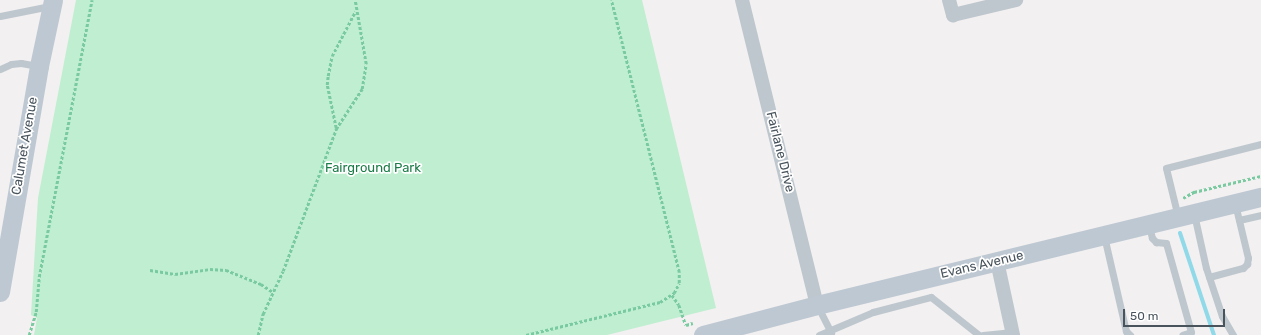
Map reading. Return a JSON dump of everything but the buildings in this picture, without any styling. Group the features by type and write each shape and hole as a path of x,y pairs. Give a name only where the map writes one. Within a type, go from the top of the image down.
{"street":[{"name":"Fairlane Drive","path":"742,0 817,305"},
{"path":"949,0 953,15 1016,0"},
{"name":"Calumet Avenue","path":"0,292 8,196 53,3"},
{"name":"Evans Avenue","path":"703,335 750,329 817,305 929,288 997,261 1186,215 1236,212 1261,197"},
{"path":"997,261 1013,334"}],"lane":[{"path":"0,16 53,3"},
{"path":"0,69 11,64 21,62 39,66"},
{"path":"1233,335 1222,316 1186,215 1166,168 1261,144"},
{"path":"1209,277 1243,268 1247,264 1248,258 1236,212 1261,215"},
{"path":"1149,224 1152,238 1156,242 1166,243 1191,332 1182,335"},
{"path":"1104,235 1126,331 1130,335"},
{"path":"819,335 831,333 929,288 979,335"},
{"path":"817,305 831,333"},
{"path":"983,335 1013,334"}],"path":[{"path":"29,335 36,312 40,269 92,0"},
{"path":"258,335 263,314 283,271 336,129 362,89 366,64 355,12 355,0"},
{"path":"526,335 660,302 674,293 679,283 679,272 611,0"},
{"path":"336,129 327,86 328,76 332,56 355,12"},
{"path":"150,270 175,274 210,270 226,270 261,284 273,292"}],"green space":[{"name":"Fairground Park","path":"76,0 642,0 716,308 607,335 34,335 37,318 31,315 38,198"}],"waterway":[{"path":"1180,233 1214,335"}]}
